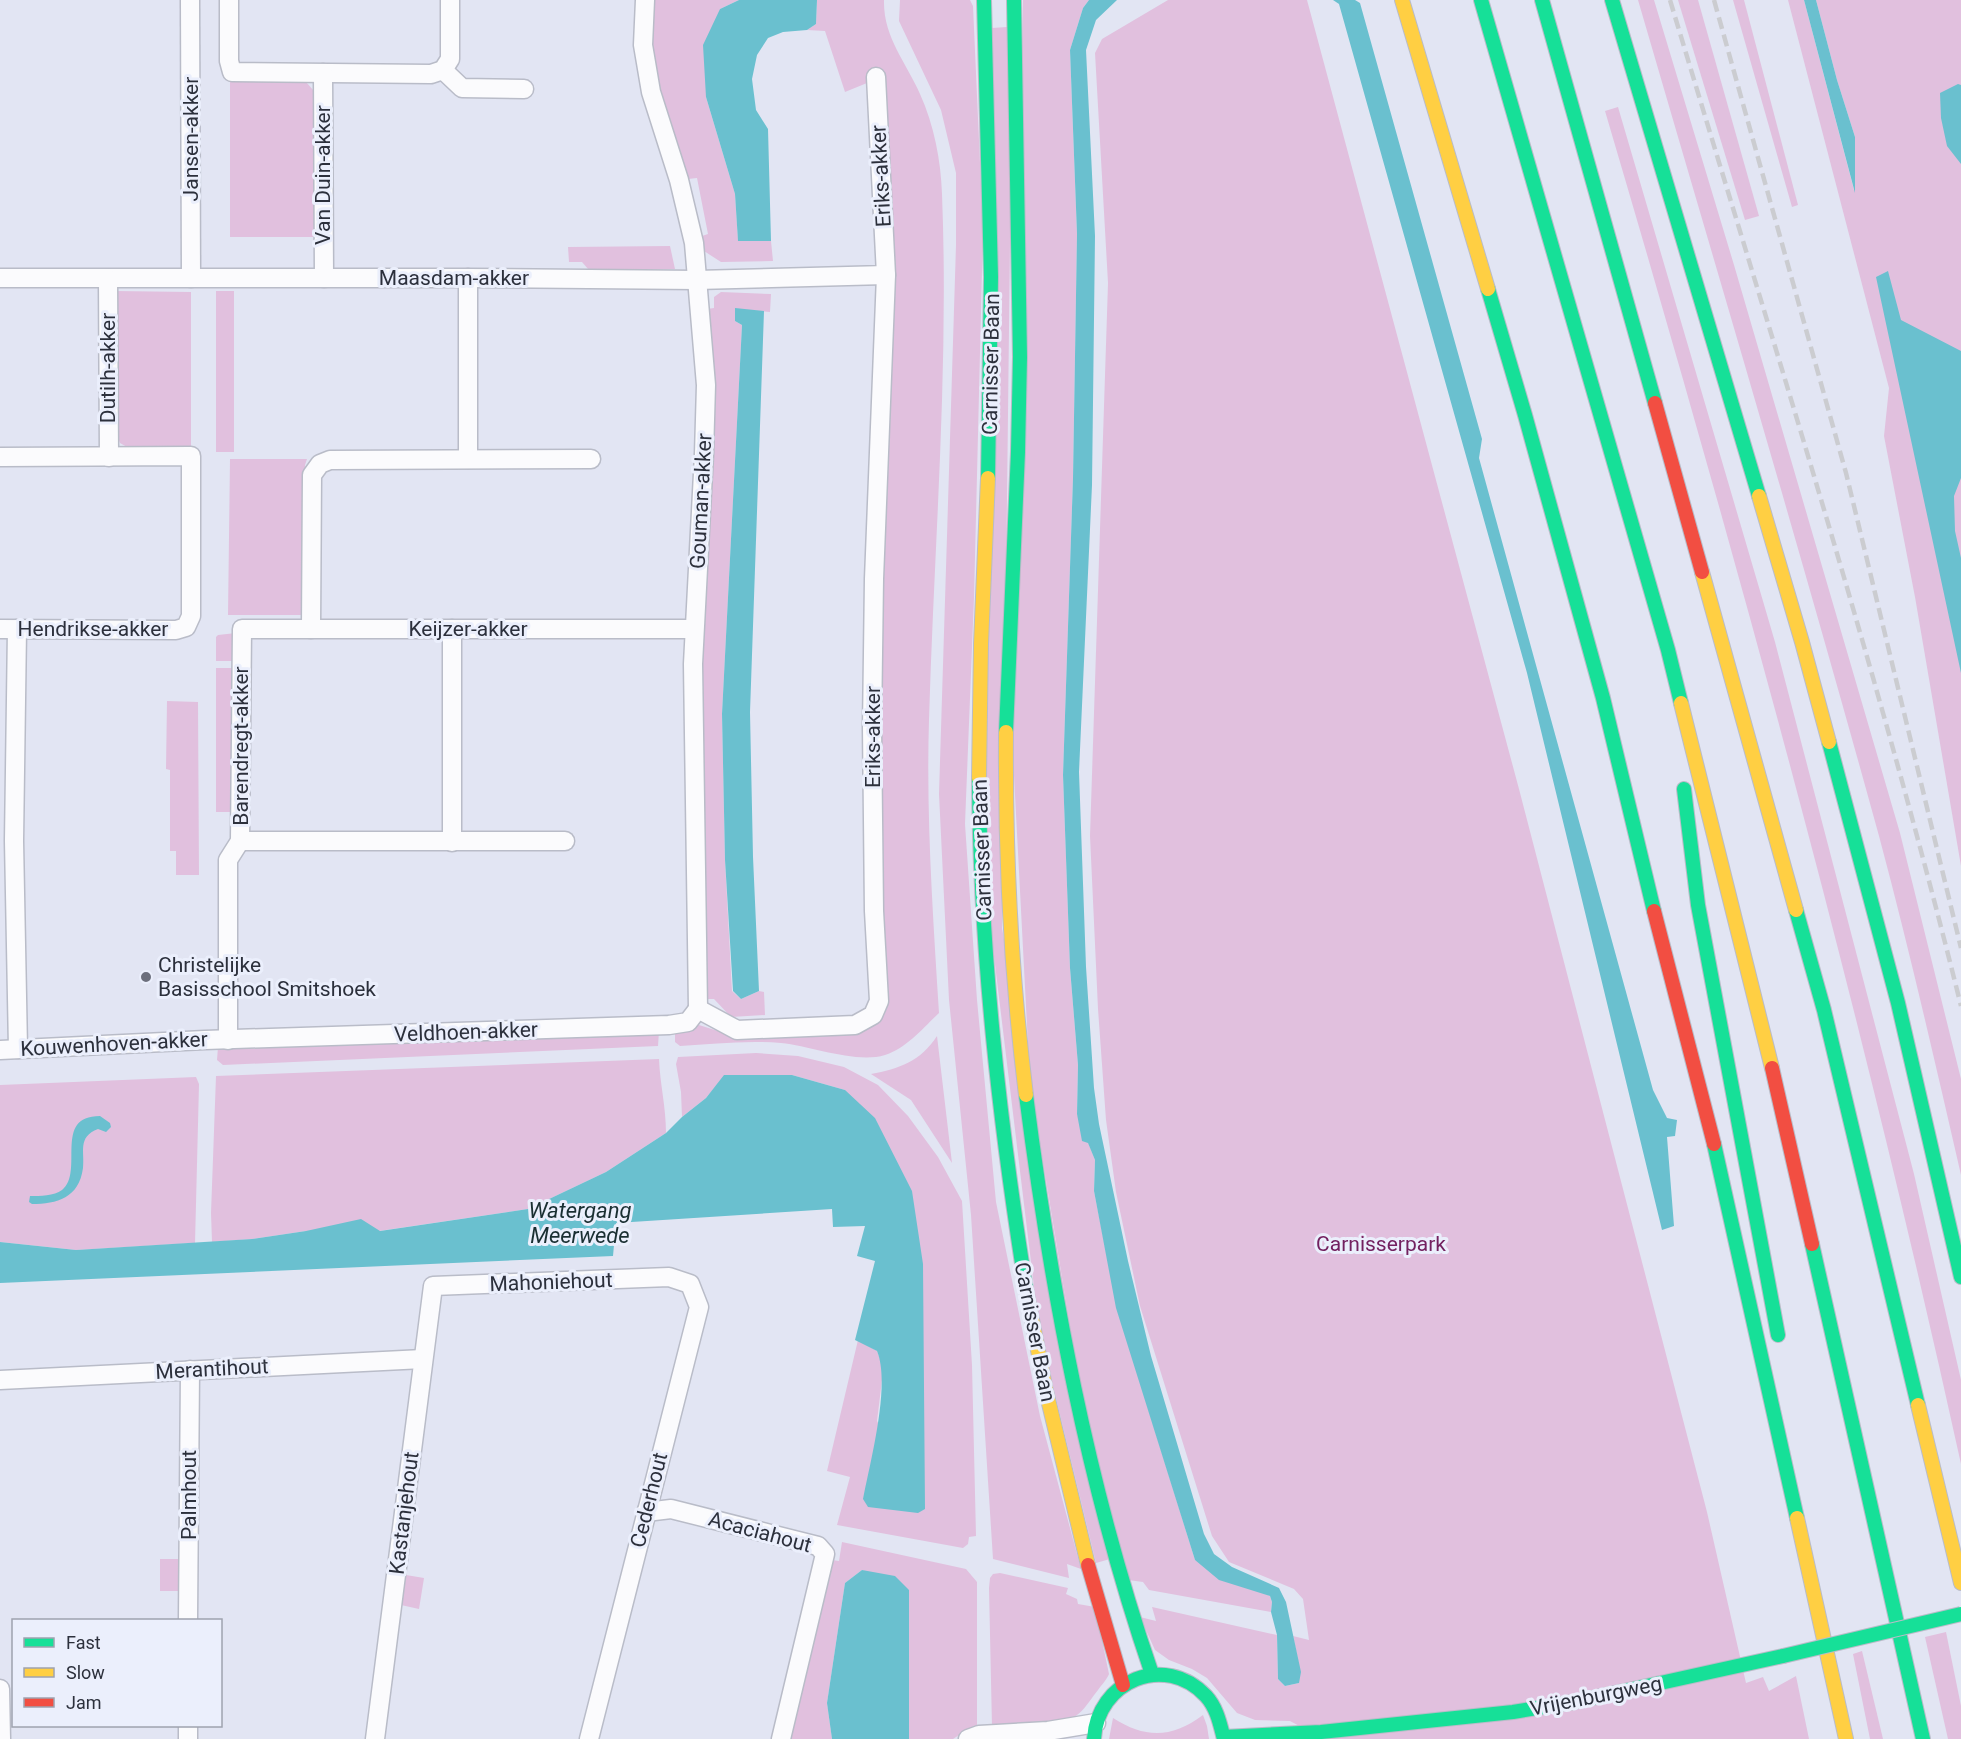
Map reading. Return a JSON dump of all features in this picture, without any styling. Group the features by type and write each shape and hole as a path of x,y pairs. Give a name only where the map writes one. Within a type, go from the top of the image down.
{"main road":[{"name":"Carnisser Baan","path":"984,0 993,294 979,754 981,887 994,1064 1023,1272 1044,1380 1069,1499 1123,1685"},
{"name":"Carnisser Baan","path":"1014,0 1020,279 1019,408 1006,753 1009,887 1022,1060 1051,1269 1069,1365 1100,1500 1139,1638 1152,1674"},
{"path":"1402,0 1525,415 1603,698 1670,976 1719,1162 1846,1739"},
{"path":"1481,0 1668,650 1782,1108 1923,1739"},
{"path":"1542,0 1824,1010 1961,1583"},
{"path":"1612,0 1802,642 1898,1003 1961,1277"},
{"path":"1668,650 1680,754"},
{"path":"1683,777 1698,905 1771,1287 1780,1346"},
{"path":"1797,1452 1830,1664"},
{"name":"Vrijenburgweg","path":"1224,1738 1321,1732 1513,1712 1604,1696 1961,1614"},
{"path":"1095,1731 1106,1702 1123,1685 1152,1674 1182,1678 1207,1695 1219,1715 1224,1738"}],"street":[{"name":"Jansen-akker","path":"190,0 191,278"},
{"path":"229,0 229,61 232,72 431,74 443,70 450,59 450,0"},
{"name":"Gouman-akker","path":"645,0 643,45 651,92 679,180 694,243 706,384 694,629 694,838 698,1009"},
{"path":"443,70 462,88 524,89"},
{"name":"Van Duin-akker","path":"323,73 324,278"},
{"name":"Eriks-akker","path":"698,1009 737,1030 748,1030 855,1025 873,1015 879,1001 874,911 872,727 874,579 886,275 876,77"},
{"path":"697,280 886,275"},
{"name":"Maasdam-akker","path":"0,278 697,280"},
{"path":"468,278 468,459"},
{"name":"Dutilh-akker","path":"108,279 109,458"},
{"name":"Hendrikse-akker","path":"8,629 176,630 186,627 191,616 191,456 109,458"},
{"path":"0,457 109,458"},
{"path":"311,629 312,475 320,464 330,460 591,459"},
{"path":"8,629 14,841 9,1049"},
{"name":"Keijzer-akker","path":"242,629 694,629"},
{"name":"Barendregt-akker","path":"228,1040 228,860 240,842 242,629"},
{"path":"452,629 453,842"},
{"path":"240,842 565,841"},
{"name":"Veldhoen-akker","path":"228,1040 669,1025 688,1022 698,1009"},
{"name":"Kouwenhoven-akker","path":"9,1049 228,1040"},
{"name":"Mahoniehout","path":"433,1286 669,1277"},
{"name":"Cederhout","path":"589,1739 699,1307 690,1284 669,1277"},
{"name":"Kastanjehout","path":"375,1739 433,1286"},
{"name":"Merantihout","path":"0,1380 423,1359"},
{"name":"Palmhout","path":"188,1619 190,1370"},
{"name":"Acaciahout","path":"646,1512 671,1509 819,1546 825,1554 781,1739"},
{"path":"0,1689 1,1739"},
{"path":"968,1739 980,1735 1095,1731"}],"green space":[{"path":"650,0 739,0 720,9 706,97 735,194 738,240 771,241 773,261 721,262 704,251 702,236 708,234 697,178 688,179 682,174 652,79"},
{"path":"817,0 884,0 891,38 920,94 929,118 936,143 941,182 944,326 928,756 939,1013 900,1048 885,1055 873,1057 848,1056 768,1042 680,1046 675,1042 675,1032 699,1025 737,1037 862,1031 879,1022 888,1005 877,888 879,70 869,71 867,83 845,92 825,31 807,30 816,24"},
{"path":"900,0 970,0 973,6 983,230 974,598 965,824 977,1000 996,1202 1040,1416 1081,1569 1067,1564 1069,1578 993,1559 971,1215 949,1000 939,794 956,245 956,173 941,110 899,21"},
{"path":"1023,0 1089,0 1083,8 1070,50 1077,234 1073,478 1063,775 1070,968 1078,1065 1077,1114 1095,1160 1094,1191 1117,1308 1195,1560 1270,1596 1271,1612 1149,1590 1143,1582 1128,1580 1080,1387 1030,1083 1011,718"},
{"name":"Carnisserpark","path":"1168,0 1307,0 1519,789 1707,1512 1746,1683 1763,1677 1769,1691 1796,1676 1809,1739 1324,1739 1290,1721 1255,1720 1237,1713 1207,1678 1169,1660 1155,1650 1140,1617 1156,1621 1152,1607 1277,1635 1278,1679 1285,1686 1299,1683 1299,1665 1293,1636 1309,1640 1303,1599 1294,1589 1229,1562 1212,1536 1140,1306 1116,1192 1106,1120 1090,836 1108,283 1095,53 1102,39"},
{"path":"1638,0 1654,0 1900,833 1961,1079 1961,1175 1879,836"},
{"path":"1678,0 1698,0 1759,216 1745,220"},
{"path":"1733,0 1744,0 1798,205 1792,207"},
{"path":"1788,0 1804,0 1854,190 1855,137 1816,0 1961,0 1961,866 1915,597 1884,436 1889,388"},
{"path":"1007,27 1011,158 1002,928 1110,1559 1096,1563 1039,1328 986,890 992,28"},
{"path":"230,82 306,82 314,91 315,237 230,237"},
{"path":"1618,107 1775,642 1914,1174 1961,1380 1961,1464 1882,1123 1795,784 1702,447 1605,111"},
{"path":"670,246 675,269 589,270 582,262 569,262 568,247"},
{"path":"115,291 191,292 191,446 127,447 120,443 116,433"},
{"path":"216,291 234,291 234,452 216,452"},
{"path":"721,292 771,294 770,312 735,309 735,321 742,325 722,714 725,860 732,991 741,999 759,991 764,992 765,1015 731,1017 714,999 707,999 702,657 707,309 714,308 714,297"},
{"path":"230,459 307,459 305,465 304,615 228,615"},
{"path":"236,633 237,661 216,661 216,637"},
{"path":"216,668 237,668 237,812 216,812"},
{"path":"167,701 198,702 199,875 176,875 176,851 170,851 170,770 166,769"},
{"path":"659,1031 658,1046 223,1065 217,1060 218,1047 221,1045 238,1049"},
{"path":"937,1036 952,1163 911,1100 871,1074 900,1066 916,1058 931,1045"},
{"path":"756,1053 798,1056 844,1067 878,1085 908,1116 938,1157 962,1201 972,1365 976,1536 969,1537 968,1544 963,1548 837,1525 850,1477 827,1471 858,1340 877,1351 883,1372 877,1421 925,1508 845,1090 792,1075 725,1075 706,1098 682,1117 681,1092 676,1064 678,1057"},
{"path":"659,1059 666,1133 606,1172 528,1209 379,1231 306,1231 212,1242 216,1076"},
{"path":"196,1077 199,1084 195,1243 76,1250 0,1242 0,1085"},
{"path":"842,1542 966,1569 977,1582 977,1729 962,1733 953,1739 909,1739 909,1590 862,1570 845,1583 827,1703 832,1739 789,1739 832,1560 839,1561"},
{"path":"160,1559 184,1559 184,1591 160,1591"},
{"path":"1000,1573 1068,1588 1066,1594 1077,1599 1078,1604 1095,1607 1109,1674 1086,1706 1068,1720 992,1727 989,1588 990,1578 993,1574"},
{"path":"406,1575 424,1578 419,1609 401,1605"},
{"path":"1946,1632 1961,1706 1961,1739 1948,1739 1925,1637"},
{"path":"1862,1651 1883,1739 1870,1739 1853,1654"},
{"path":"1203,1715 1209,1739 1109,1739 1113,1718 1137,1730 1159,1733 1180,1728"}],"water":[{"path":"739,0 817,0 816,24 807,30 783,32 768,38 757,55 752,79 756,110 768,129 771,241 738,241 735,194 706,97 703,45 720,9"},
{"path":"1089,0 1117,0 1096,20 1086,50 1095,236 1092,485 1079,772 1086,967 1094,1088 1099,1124 1128,1261 1151,1356 1204,1534 1214,1554 1232,1567 1279,1588 1286,1602 1301,1672 1299,1683 1285,1686 1278,1679 1277,1635 1271,1612 1270,1596 1219,1580 1195,1560 1116,1308 1094,1191 1095,1160 1088,1143 1082,1141 1077,1114 1078,1065 1070,968 1063,775 1073,478 1077,234 1070,50 1083,8"},
{"path":"1333,0 1355,0 1360,3 1482,439 1479,458 1653,1090 1667,1118 1677,1120 1675,1136 1667,1137 1674,1226 1662,1230 1527,673 1339,4"},
{"path":"1804,0 1816,0 1855,137 1855,193"},
{"path":"1958,84 1961,85 1961,164 1947,146 1941,118 1940,93"},
{"path":"1888,271 1901,320 1961,351 1961,478 1954,496 1955,531 1961,558 1961,673 1876,277"},
{"path":"735,308 764,311 750,712 759,991 741,999 733,991 725,860 722,714 742,325 735,321"},
{"name":"Watergang Meerwede","path":"724,1075 792,1075 845,1090 875,1118 912,1191 923,1264 925,1509 918,1513 868,1507 863,1499 878,1424 882,1383 877,1351 855,1340 875,1261 857,1256 865,1226 833,1227 832,1209 616,1223 613,1256 0,1283 0,1242 76,1250 252,1239 306,1231 361,1219 380,1231 528,1209 606,1172 666,1133 706,1098"},
{"path":"100,1116 110,1123 111,1127 106,1132 98,1129 87,1136 83,1146 81,1178 72,1193 50,1203 32,1204 29,1202 30,1196 51,1195 62,1190 68,1182 71,1171 73,1135 77,1125 86,1118"},
{"path":"862,1570 895,1576 909,1590 909,1739 832,1739 827,1703 845,1583"}],"railway":[{"path":"1670,0 1858,627 1961,1006"},
{"path":"1714,0 1846,473 1961,948"}],"traffic: fast":[{"path":"984,0 991,277 988,478"},
{"path":"1006,732 1020,357 1014,0"},
{"path":"1481,0 1668,650 1681,703"},
{"path":"1542,0 1655,403"},
{"path":"1612,0 1759,496"},
{"path":"1488,289 1603,698 1654,911"},
{"path":"1829,742 1898,1003 1961,1277"},
{"path":"979,778 987,970 1007,1162 1026,1289"},
{"path":"1684,789 1698,905 1778,1335"},
{"path":"1796,910 1824,1010 1918,1405"},
{"path":"1026,1095 1047,1242 1074,1388 1109,1532 1152,1674"},
{"path":"1714,1144 1797,1518"},
{"path":"1812,1244 1923,1739"},
{"path":"1783,1656 1961,1614"},
{"path":"1224,1737 1321,1732 1513,1712 1574,1702 1783,1656"},
{"path":"1094,1739 1098,1719 1107,1702 1120,1688 1136,1679 1153,1675 1172,1676 1190,1683 1206,1696 1215,1711 1224,1739"}],"traffic: slow":[{"path":"1402,0 1488,289"},
{"path":"979,778 981,644 988,478"},
{"path":"1759,496 1829,742"},
{"path":"1702,572 1796,910"},
{"path":"1681,703 1772,1068"},
{"path":"1006,732 1010,914 1016,1005 1026,1095"},
{"path":"1026,1289 1046,1391 1088,1565"},
{"path":"1918,1405 1961,1583"},
{"path":"1797,1518 1846,1739"}],"traffic: jam":[{"path":"1655,403 1702,572"},
{"path":"1654,911 1714,1144"},
{"path":"1772,1068 1812,1244"},
{"path":"1088,1565 1123,1685"}],"place":[{"name":"Christelijke Basisschool Smitshoek","path":"146,977"}]}
